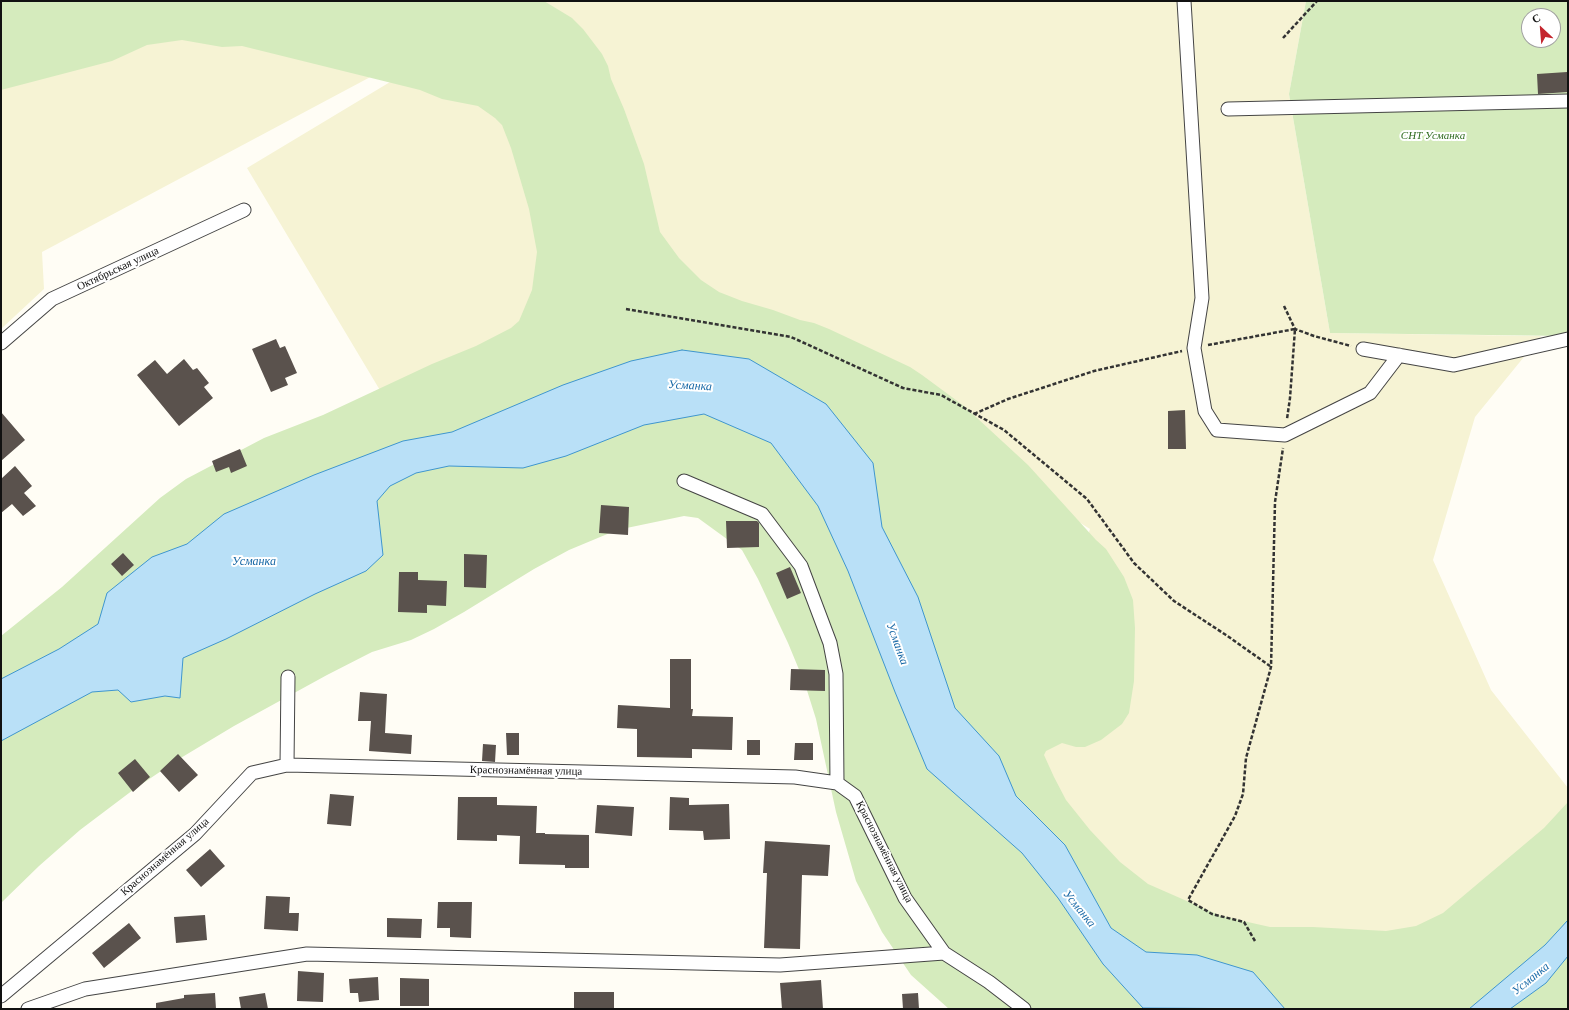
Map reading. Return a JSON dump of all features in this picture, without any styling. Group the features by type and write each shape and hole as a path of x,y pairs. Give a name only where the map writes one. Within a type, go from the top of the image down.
{"street":[{"path":"1184,1 1202,298 1194,348 1205,411 1218,430 1284,435 1370,393 1399,355"},
{"path":"1228,109 1568,101"},
{"name":"Октябрьская улица","path":"1,343 52,299 244,210"},
{"path":"1363,349 1454,365 1568,339"},
{"path":"684,481 762,514 801,566 830,643 836,674 837,784"},
{"path":"287,765 288,677"},
{"name":"Краснознамённая улица","path":"1,996 195,834 252,773 287,765 795,777 837,784 855,796 905,898 944,953 989,982 1024,1009"},
{"path":"28,1009 85,989 307,954 780,965 944,953"}],"path":[{"path":"1283,38 1317,1"},
{"path":"1255,941 1244,922 1212,914 1188,900 1235,816 1243,794 1246,758 1271,667 1275,502 1290,398 1295,329 1284,306"},
{"path":"626,309 791,337 903,388 941,395 1004,430 1087,499 1134,563 1174,601 1271,667"},
{"path":"974,414 1008,400 1094,371 1194,348 1295,329 1314,336 1363,349"}],"shaded area":[{"path":"280,1 391,66 42,252 44,289 1,329 1,37"},
{"path":"508,1 1306,1 1289,94 1330,333 1541,336 1475,417 1433,560 1491,690 1568,788 1568,878 1413,960 1128,898 1025,757 1063,605 1090,529 887,401 627,324"},
{"path":"503,59 576,327 390,407 247,168 425,61"}],"green space":[{"path":"1,1 544,1 572,18 583,29 602,54 608,66 611,79 624,109 644,164 660,232 679,258 701,280 719,292 800,320 814,323 910,367 964,406 1028,465 1096,540 1106,549 1124,577 1133,600 1135,628 1134,681 1129,713 1122,724 1101,740 1085,747 1076,747 1062,743 1046,751 1044,755 1066,800 1090,830 1120,862 1148,884 1221,916 1270,927 1313,927 1386,931 1416,926 1443,913 1544,828 1568,802 1568,1009 949,1009 911,975 882,932 856,881 836,812 816,719 805,684 788,643 758,579 742,550 698,518 684,516 617,530 569,550 534,569 434,629 411,640 372,652 234,726 179,759 133,790 80,830 39,866 1,903 1,636 62,587 160,498 186,479 264,438 323,415 432,364 476,346 511,328 519,321 532,290 537,252 529,209 511,148 502,125 478,106 442,99 420,90 242,46 222,47 182,40 147,45 112,61 1,90"},
{"name":"СНТ Усманка","path":"1306,1 1568,1 1568,336 1330,333 1289,94"}],"water":[{"name":"Усманка","path":"682,350 749,359 826,404 873,463 882,527 918,597 955,708 999,756 1016,796 1065,845 1111,928 1146,952 1197,955 1253,972 1285,1009 1143,1008 1103,964 1058,898 1022,853 927,769 848,571 818,506 771,443 704,414 644,425 566,456 523,468 449,466 416,473 390,486 377,501 383,555 366,571 315,594 226,639 183,658 180,698 165,696 131,702 118,690 92,692 1,741 1,679 59,649 98,624 107,593 152,557 187,544 224,514 314,475 403,441 452,432 563,385 631,361"},
{"name":"Усманка","path":"1568,920 1568,956 1546,983 1510,1009 1469,1009 1545,945"}],"building":[{"path":"1567,72 1568,92 1538,94 1537,74"},
{"path":"276,339 280,348 285,346 297,373 285,378 288,385 271,392 252,349"},
{"path":"184,359 193,370 197,368 209,383 204,387 213,398 179,426 137,375 155,360 167,374"},
{"path":"1185,410 1186,449 1168,449 1168,411"},
{"path":"1,412 25,440 1,461"},
{"path":"240,449 247,466 231,473 229,467 216,472 212,461"},
{"path":"15,466 32,486 24,493 36,506 23,516 12,504 1,513 1,479"},
{"path":"601,505 629,507 628,535 599,533"},
{"path":"726,521 757,521 759,523 759,547 727,548"},
{"path":"123,553 134,565 122,576 111,564"},
{"path":"464,554 487,555 486,588 464,587"},
{"path":"790,567 801,593 787,599 776,573"},
{"path":"399,572 418,572 418,580 447,581 446,606 427,605 427,613 398,612"},
{"path":"670,659 691,659 692,716 733,717 732,750 692,749 692,758 637,757 637,729 617,728 618,705 670,708"},
{"path":"791,669 825,670 825,691 790,690"},
{"path":"360,692 387,694 385,733 412,735 411,754 369,751 371,721 358,721"},
{"path":"506,733 519,733 519,755 507,755"},
{"path":"747,740 760,740 760,755 747,755"},
{"path":"795,743 813,743 813,760 794,760"},
{"path":"483,744 496,745 495,762 482,761"},
{"path":"178,754 198,775 179,792 160,771"},
{"path":"135,759 150,777 133,792 118,773"},
{"path":"330,794 354,796 351,826 327,824"},
{"path":"458,797 497,797 497,805 537,806 536,833 589,835 589,868 565,868 565,865 519,864 520,836 497,835 497,841 457,840"},
{"path":"670,797 689,798 689,805 729,804 730,839 704,840 703,831 669,830"},
{"path":"597,805 634,807 632,836 595,833"},
{"path":"765,841 830,845 828,876 802,875 800,949 764,948 767,873 763,873"},
{"path":"210,849 225,866 201,887 186,870"},
{"path":"266,896 290,897 289,913 299,913 298,931 264,929"},
{"path":"438,902 472,902 471,938 450,937 450,928 437,928"},
{"path":"205,915 207,940 176,943 174,917"},
{"path":"387,918 422,919 421,938 387,937"},
{"path":"129,923 141,938 104,968 92,953"},
{"path":"298,971 324,973 323,1002 297,1001"},
{"path":"378,977 379,1000 359,1002 358,993 350,993 349,979"},
{"path":"400,978 429,979 429,1006 400,1006"},
{"path":"821,980 823,1009 782,1009 780,983"},
{"path":"574,992 614,992 614,1009 574,1009"},
{"path":"215,993 216,1009 156,1009 156,1003 184,998 184,995"},
{"path":"265,993 268,1009 241,1009 239,997"},
{"path":"918,993 919,1009 903,1009 902,994"}]}
